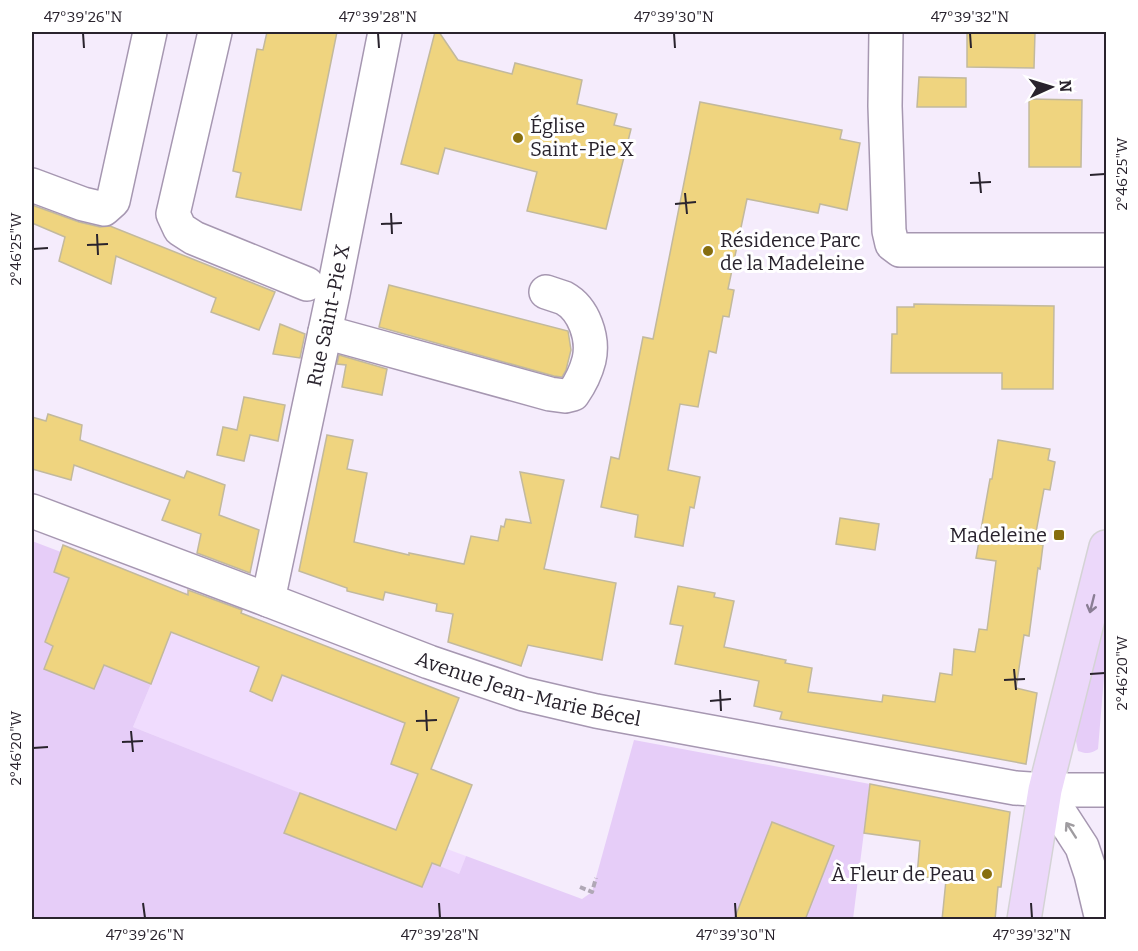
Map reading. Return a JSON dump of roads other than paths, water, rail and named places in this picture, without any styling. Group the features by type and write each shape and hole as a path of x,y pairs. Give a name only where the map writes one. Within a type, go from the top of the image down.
{"main road":[{"path":"1024,920 1045,790 1107,547"}],"street":[{"path":"32,184 83,204 104,209 113,201 150,32"},
{"path":"215,32 173,214 180,229 194,238 307,284"},
{"name":"Rue Saint-Pie X","path":"268,600 385,32"},
{"path":"886,32 885,106 889,231 892,244 900,250 1107,250"},
{"path":"325,332 539,391 565,396 573,394 579,386 590,358 589,340 586,326 578,310 565,299 546,292"},
{"name":"Avenue Jean-Marie Bécel","path":"32,511 429,662 523,694 596,711 1014,788 1107,790"},
{"path":"1045,790 1082,846 1102,920"}],"place":[{"name":"Église Saint-Pie X","path":"518,138"},
{"name":"Résidence Parc de la Madeleine","path":"708,251"},
{"name":"Madeleine","path":"1059,535"},
{"name":"À Fleur de Peau","path":"987,874"}]}
